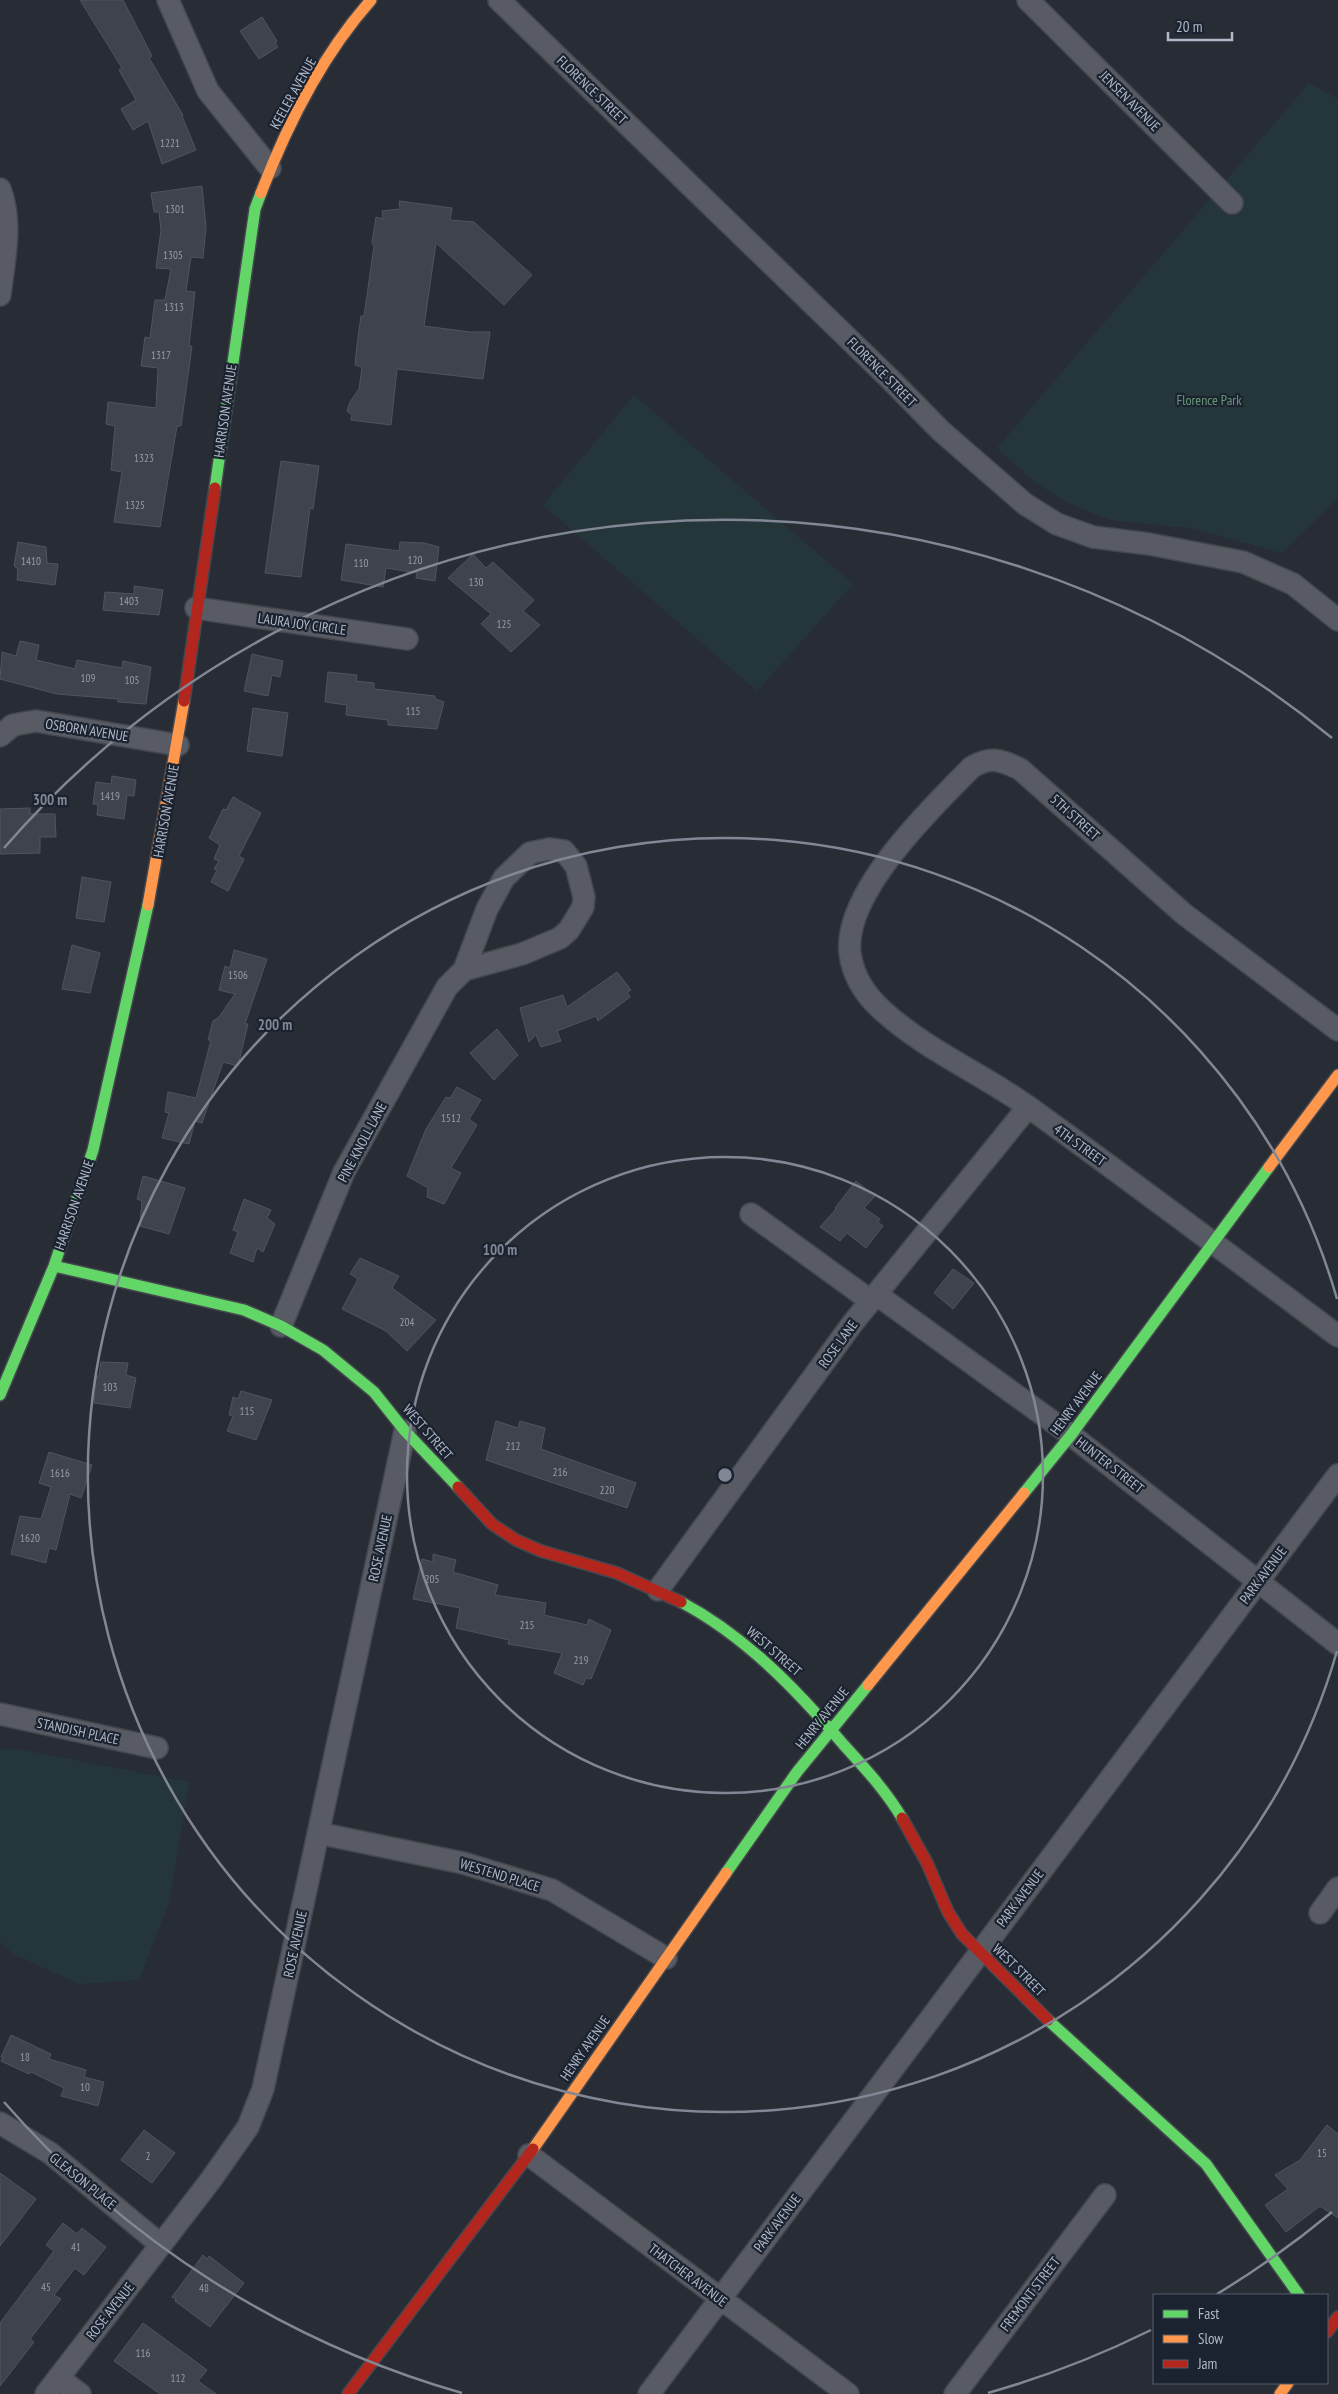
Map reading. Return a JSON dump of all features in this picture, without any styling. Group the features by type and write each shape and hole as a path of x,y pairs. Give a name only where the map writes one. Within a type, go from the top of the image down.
{"street":[{"path":"168,0 208,91 270,168"},
{"name":"KEELER AVENUE","path":"255,209 270,168 313,82 360,11 371,0"},
{"name":"FLORENCE STREET","path":"499,0 882,371 941,431 1025,504 1057,524 1093,536 1243,562 1293,584 1338,620"},
{"name":"JENSEN AVENUE","path":"1028,0 1232,203"},
{"path":"0,189 6,204 8,231 0,295"},
{"name":"HARRISON AVENUE","path":"0,1395 54,1266 93,1150 154,880 178,745 196,608 255,209"},
{"name":"LAURA JOY CIRCLE","path":"196,608 407,639"},
{"name":"OSBORN AVENUE","path":"0,736 13,725 36,721 178,745"},
{"name":"5TH STREET","path":"850,938 860,906 881,870 928,811 972,767 981,762 1000,759 1020,769 1184,914 1338,1030"},
{"name":"PINE KNOLL LANE","path":"281,1326 344,1172 447,987 464,970 487,909 504,878 530,853 550,848 564,851 576,866 584,897 583,907 569,930 560,938 522,954 464,970"},
{"name":"4TH STREET","path":"850,938 850,954 863,991 884,1012 918,1038 1028,1107 1338,1336"},
{"name":"HENRY AVENUE","path":"348,2394 529,2155 797,1772 1071,1435 1338,1075"},
{"name":"ROSE LANE","path":"658,1590 874,1297 1028,1107"},
{"name":"HUNTER STREET","path":"751,1214 874,1297 1071,1435 1338,1644"},
{"name":"WEST STREET","path":"54,1266 244,1310 281,1326 323,1350 374,1392 405,1431 469,1502 492,1524 516,1540 541,1551 617,1573 658,1590 706,1615 748,1647 799,1693 877,1782 900,1815 927,1863 948,1912 962,1934 1042,2014 1206,2164 1298,2294"},
{"name":"ROSE AVENUE","path":"52,2386 210,2181 248,2127 264,2089 405,1431"},
{"name":"PARK AVENUE","path":"649,2394 1338,1476"},
{"name":"STANDISH PLACE","path":"0,1714 157,1748"},
{"name":"WESTEND PLACE","path":"318,1834 463,1863 552,1890 666,1958"},
{"path":"1320,1913 1338,1888"},
{"name":"GLEASON PLACE","path":"0,2123 50,2153 161,2245"},
{"name":"THATCHER AVENUE","path":"529,2155 848,2394"},
{"name":"FREMONT STREET","path":"955,2394 1105,2195"},
{"path":"1328,2331 1338,2317"},
{"path":"52,2386 80,2394"}],"green space":[{"name":"Florence Park","path":"1309,83 1338,99 1338,498 1282,553 1190,528 1116,521 1065,501 1036,483 997,448"},
{"path":"634,395 853,584 757,691 543,505"},
{"path":"0,1749 18,1749 189,1782 169,1903 139,1980 79,1984 13,1954 0,1942"}],"building":[{"path":"80,0 123,0 152,56 149,58 183,115 196,150 162,164 148,121 133,130 121,109 136,100 119,70 122,68"},
{"path":"262,17 277,41 275,43 278,47 259,59 240,31"},
{"path":"202,186 206,227 203,258 191,257 186,291 195,292 189,346 192,346 181,426 177,426 160,527 114,522 122,472 111,470 115,426 106,424 108,402 156,408 158,368 141,366 145,337 150,338 155,300 165,300 171,269 156,268 161,230 159,212 154,212 151,193"},
{"path":"399,201 452,208 450,220 474,222 532,275 504,305 436,243 424,326 470,332 490,332 483,379 397,369 391,425 351,420 352,415 347,411 350,402 359,389 362,367 355,365 361,316 364,316 374,246 372,243 376,217 383,219 382,211 400,209"},
{"path":"281,461 319,466 313,509 310,508 301,577 265,573"},
{"path":"18,542 46,547 47,563 58,564 55,585 17,580 18,569 14,566"},
{"path":"400,542 424,543 439,547 435,581 416,578 417,573 386,568 383,587 341,580 346,544 399,551"},
{"path":"473,554 486,568 493,562 534,600 523,611 540,625 511,652 481,624 491,614 448,578"},
{"path":"134,586 163,590 159,615 103,610 105,592 134,594"},
{"path":"20,641 39,645 36,660 75,669 77,660 122,668 123,661 151,667 146,704 118,702 118,699 57,694 0,679 2,652 16,656"},
{"path":"252,654 283,661 280,677 272,675 268,696 244,691"},
{"path":"328,672 357,675 356,681 374,683 374,689 435,696 435,699 444,702 437,729 388,725 388,720 346,715 347,705 325,702"},
{"path":"253,708 288,713 282,756 247,751"},
{"path":"112,776 136,780 134,796 127,795 124,819 97,815 98,804 93,804 96,782 111,784"},
{"path":"233,797 261,813 239,856 244,859 228,891 211,882 217,870 214,869 219,861 214,859 220,845 209,838 223,809 226,810"},
{"path":"30,808 30,814 55,814 56,837 40,837 40,853 0,854 0,809"},
{"path":"82,877 111,882 104,922 76,918"},
{"path":"72,945 100,953 90,993 62,989"},
{"path":"234,950 267,959 245,1024 248,1024 238,1066 223,1062 202,1123 195,1121 189,1144 162,1138 169,1113 165,1112 168,1092 196,1098 211,1040 208,1040 213,1021 219,1017 235,994 219,990 225,966 230,968"},
{"path":"617,972 631,990 627,992 630,997 598,1021 596,1016 557,1031 561,1041 541,1047 536,1035 529,1042 520,1008 563,995 567,1007"},
{"path":"497,1029 518,1055 494,1080 470,1053"},
{"path":"457,1087 481,1100 469,1119 477,1125 451,1168 461,1173 444,1204 427,1197 428,1188 407,1176 426,1129 446,1097 450,1098"},
{"path":"143,1176 185,1188 169,1234 140,1226 142,1201 137,1199"},
{"path":"856,1181 875,1196 864,1208 880,1219 878,1222 883,1226 866,1248 847,1233 840,1241 820,1227 836,1209"},
{"path":"244,1199 271,1210 267,1218 275,1224 263,1252 257,1248 253,1262 230,1253 238,1232 233,1230"},
{"path":"360,1258 399,1276 392,1288 436,1320 407,1351 386,1331 342,1309 358,1279 350,1274"},
{"path":"953,1269 974,1283 953,1309 934,1293"},
{"path":"101,1362 128,1363 126,1375 136,1378 130,1408 94,1403 96,1376 99,1376"},
{"path":"241,1391 272,1400 256,1440 227,1431 233,1416 229,1415 233,1397 238,1399"},
{"path":"496,1421 518,1428 520,1421 545,1428 541,1449 636,1483 627,1508 486,1460"},
{"path":"49,1452 92,1465 81,1498 70,1494 56,1550 49,1548 46,1563 11,1554 20,1516 41,1519 51,1487 39,1483"},
{"path":"433,1554 456,1560 453,1572 498,1585 495,1595 546,1603 544,1615 587,1625 589,1619 611,1630 591,1679 586,1678 583,1685 554,1673 562,1653 508,1644 509,1640 456,1628 460,1608 413,1599 422,1559 433,1562"},
{"path":"11,2035 51,2054 49,2059 86,2070 84,2077 104,2082 98,2106 61,2096 64,2088 31,2072 29,2074 1,2061"},
{"path":"1327,2125 1338,2134 1338,2218 1320,2206 1286,2232 1265,2205 1288,2189 1275,2175 1300,2160"},
{"path":"144,2130 175,2153 152,2183 121,2160"},
{"path":"0,2173 36,2199 0,2246"},
{"path":"63,2223 77,2234 82,2228 106,2247 84,2275 75,2268 54,2295 61,2299 30,2339 34,2342 0,2386 0,2323 54,2251 46,2245"},
{"path":"203,2255 207,2259 209,2256 244,2283 210,2327 172,2297"},
{"path":"143,2323 207,2370 198,2381 216,2394 160,2394 114,2361"}],"traffic: fast":[{"path":"215,488 255,209 261,193"},
{"path":"0,1395 54,1266 93,1150 148,905"},
{"path":"1024,1493 1071,1435 1269,1167"},
{"path":"54,1266 244,1310 281,1326 323,1350 374,1392 405,1431 458,1487"},
{"path":"681,1602 727,1631 748,1647 788,1684 867,1770 902,1818"},
{"path":"726,1873 797,1772 868,1685"},
{"path":"1048,2020 1206,2164 1298,2294"}],"traffic: slow":[{"path":"261,193 282,142 308,91 337,43 371,0"},
{"path":"148,905 184,701"},
{"path":"1269,1167 1338,1075"},
{"path":"868,1685 1024,1493"},
{"path":"533,2149 726,1873"},
{"path":"1280,2394 1287,2384"}],"traffic: jam":[{"path":"184,701 215,488"},
{"path":"458,1487 492,1524 516,1540 541,1551 617,1573 681,1602"},
{"path":"902,1818 927,1863 948,1912 962,1934 1048,2020"},
{"path":"348,2394 533,2149"},
{"path":"1328,2331 1338,2317"}]}
